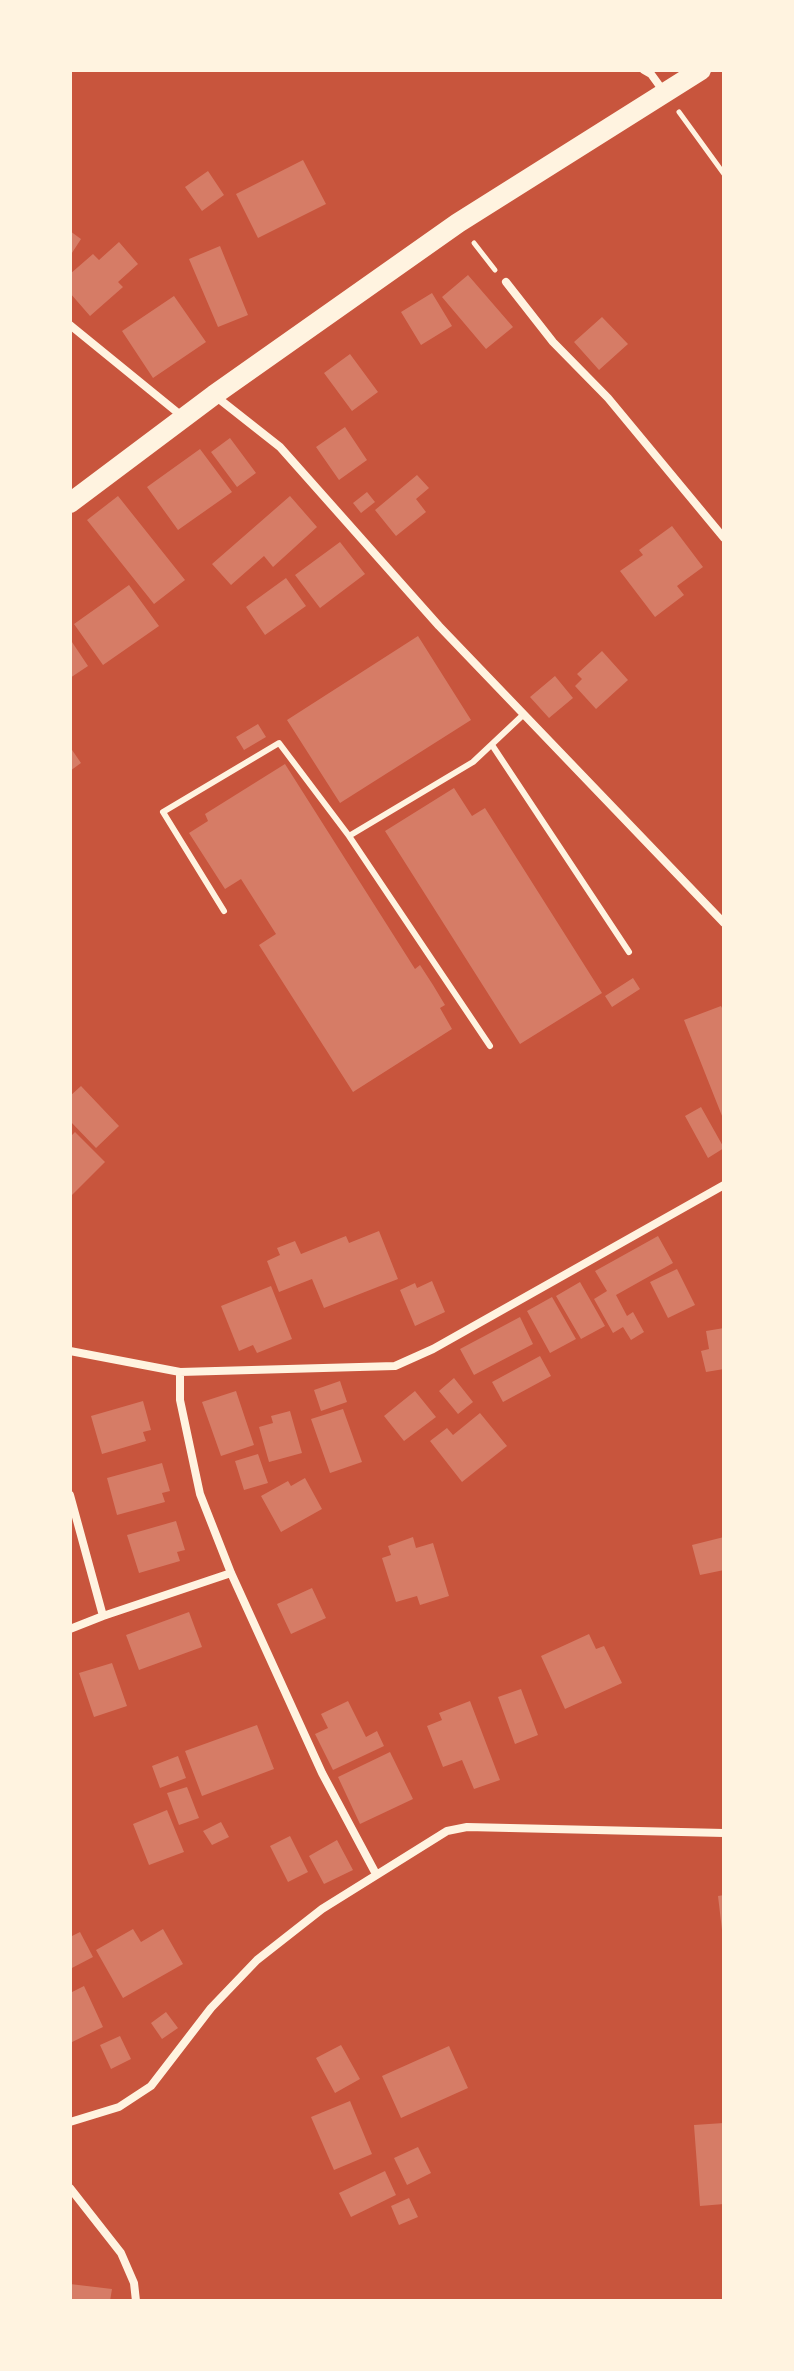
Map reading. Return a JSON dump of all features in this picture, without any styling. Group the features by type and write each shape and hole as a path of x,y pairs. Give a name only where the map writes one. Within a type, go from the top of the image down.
{"main road":[{"path":"70,503 214,395 458,223 701,70"}],"street":[{"path":"644,70 651,74 664,92"},
{"path":"506,282 553,342 608,398 724,538"},
{"path":"70,325 184,417"},
{"path":"214,395 280,447 439,626 724,923"},
{"path":"70,1351 180,1372 395,1366 433,1349 724,1185"},
{"path":"180,1372 180,1400 200,1494 231,1573 322,1773 376,1874"},
{"path":"70,1495 103,1616"},
{"path":"70,1629 231,1573"},
{"path":"70,2122 119,2107 151,2086 211,2008 257,1960 322,1909 447,1831 467,1827 724,1833"},
{"path":"70,2188 121,2253 134,2283 136,2301"}],"lane":[{"path":"349,836 473,762 524,714"},
{"path":"224,911 163,812 279,743 349,836 490,1046"},
{"path":"492,745 629,952"}],"path":[{"path":"664,92 724,174"},
{"path":"471,239 506,282"}],"building":[{"path":"303,160 326,204 258,238 236,194"},
{"path":"208,171 224,195 202,211 185,187"},
{"path":"70,231 81,239 70,256"},
{"path":"119,242 138,264 118,282 123,287 90,316 70,293 70,274 93,254 99,260"},
{"path":"220,246 248,315 218,327 189,259"},
{"path":"468,275 513,327 486,349 442,297"},
{"path":"432,293 452,326 421,345 401,312"},
{"path":"174,296 206,342 153,378 122,331"},
{"path":"602,317 628,344 599,370 574,342"},
{"path":"350,354 378,392 352,411 324,373"},
{"path":"345,427 367,460 339,480 316,447"},
{"path":"230,438 256,473 237,487 211,452"},
{"path":"200,449 232,492 178,530 147,487"},
{"path":"417,475 429,488 416,499 426,512 396,536 375,510"},
{"path":"367,492 375,502 361,513 353,503"},
{"path":"118,496 185,580 154,604 87,520"},
{"path":"290,496 317,527 273,567 264,556 231,585 212,564"},
{"path":"672,526 703,567 677,586 684,595 655,617 620,571 643,555 639,550"},
{"path":"340,542 365,574 320,608 295,575"},
{"path":"286,578 306,606 265,635 246,607"},
{"path":"129,585 159,626 103,665 74,624"},
{"path":"418,636 471,720 340,803 287,720"},
{"path":"70,639 88,666 70,678"},
{"path":"602,651 628,680 596,709 575,686 582,679 577,674"},
{"path":"555,676 573,698 549,718 530,697"},
{"path":"258,724 266,737 244,750 236,737"},
{"path":"70,747 81,763 70,771"},
{"path":"285,764 415,969 420,965 433,985 445,1005 440,1008 452,1029 353,1092 259,945 276,934 241,879 225,889 189,833 208,821 205,814"},
{"path":"454,788 472,816 485,808 602,993 520,1044 385,831"},
{"path":"633,978 640,989 612,1007 605,996"},
{"path":"721,1006 724,1012 724,1121 684,1020"},
{"path":"81,1086 119,1126 96,1148 70,1121 70,1096"},
{"path":"701,1107 724,1148 708,1158 685,1116"},
{"path":"75,1132 105,1162 70,1197 70,1137"},
{"path":"379,1231 398,1279 324,1308 312,1279 279,1292 267,1261 280,1255 277,1248 295,1241 301,1254 346,1236 349,1243"},
{"path":"658,1236 673,1263 616,1295 627,1316 633,1312 644,1332 631,1340 623,1327 613,1333 594,1299 607,1291 595,1271"},
{"path":"677,1269 695,1305 668,1318 650,1282"},
{"path":"432,1281 445,1312 415,1326 400,1290 415,1283 417,1288"},
{"path":"580,1282 605,1326 581,1339 556,1296"},
{"path":"271,1286 292,1339 257,1353 253,1345 239,1351 221,1306"},
{"path":"552,1297 576,1339 550,1353 527,1311"},
{"path":"520,1317 533,1344 474,1375 460,1349"},
{"path":"724,1328 724,1369 706,1372 701,1351 709,1349 706,1331"},
{"path":"540,1356 551,1376 503,1402 492,1382"},
{"path":"454,1378 473,1402 458,1414 439,1391"},
{"path":"340,1381 347,1402 321,1411 314,1390"},
{"path":"236,1391 254,1445 221,1456 202,1402"},
{"path":"415,1391 436,1417 404,1441 384,1416"},
{"path":"143,1401 151,1430 143,1432 146,1441 102,1454 91,1416"},
{"path":"343,1409 362,1462 330,1473 311,1419"},
{"path":"290,1411 302,1453 269,1462 259,1427 273,1423 271,1416"},
{"path":"480,1413 507,1446 462,1482 430,1441 447,1428 453,1435"},
{"path":"258,1454 268,1483 244,1490 235,1461"},
{"path":"162,1463 170,1491 162,1493 165,1502 117,1515 107,1478"},
{"path":"305,1478 322,1509 281,1532 261,1496 288,1481 291,1486"},
{"path":"176,1521 185,1550 177,1552 180,1561 139,1573 127,1535"},
{"path":"413,1537 416,1548 433,1543 449,1596 420,1605 417,1596 396,1602 382,1558 391,1555 388,1546"},
{"path":"724,1537 724,1570 700,1575 692,1545"},
{"path":"312,1588 326,1618 291,1634 277,1604"},
{"path":"189,1612 202,1647 139,1670 126,1635"},
{"path":"589,1634 596,1649 604,1646 622,1683 565,1709 541,1656"},
{"path":"112,1663 127,1706 94,1717 79,1673"},
{"path":"521,1689 538,1735 515,1744 498,1697"},
{"path":"348,1701 366,1737 377,1731 384,1746 333,1770 315,1734 328,1728 321,1714"},
{"path":"470,1701 500,1780 474,1789 462,1760 443,1767 427,1726 442,1720 439,1713"},
{"path":"257,1725 274,1769 202,1796 185,1751"},
{"path":"390,1752 413,1799 360,1824 338,1777"},
{"path":"178,1756 186,1778 160,1788 152,1766"},
{"path":"187,1787 199,1818 179,1825 167,1793"},
{"path":"167,1810 184,1852 149,1865 133,1824"},
{"path":"221,1822 229,1837 212,1845 203,1831"},
{"path":"290,1836 308,1872 288,1882 270,1846"},
{"path":"337,1840 353,1870 324,1884 309,1856"},
{"path":"724,1895 724,1930 722,1930 718,1896"},
{"path":"133,1929 141,1942 163,1929 183,1964 123,1998 96,1950"},
{"path":"80,1932 93,1957 70,1969 70,1937"},
{"path":"84,1986 103,2027 70,2043 70,1993"},
{"path":"166,2012 178,2028 162,2039 151,2023"},
{"path":"120,2036 131,2059 111,2069 100,2045"},
{"path":"341,2045 360,2079 335,2093 316,2058"},
{"path":"449,2046 468,2088 401,2118 382,2076"},
{"path":"350,2101 372,2154 334,2170 311,2117"},
{"path":"724,2123 724,2204 700,2206 694,2125"},
{"path":"418,2147 431,2173 407,2185 394,2158"},
{"path":"385,2171 396,2195 351,2217 339,2193"},
{"path":"409,2198 418,2217 399,2225 391,2206"},
{"path":"70,2284 112,2289 110,2301 70,2301"}]}
